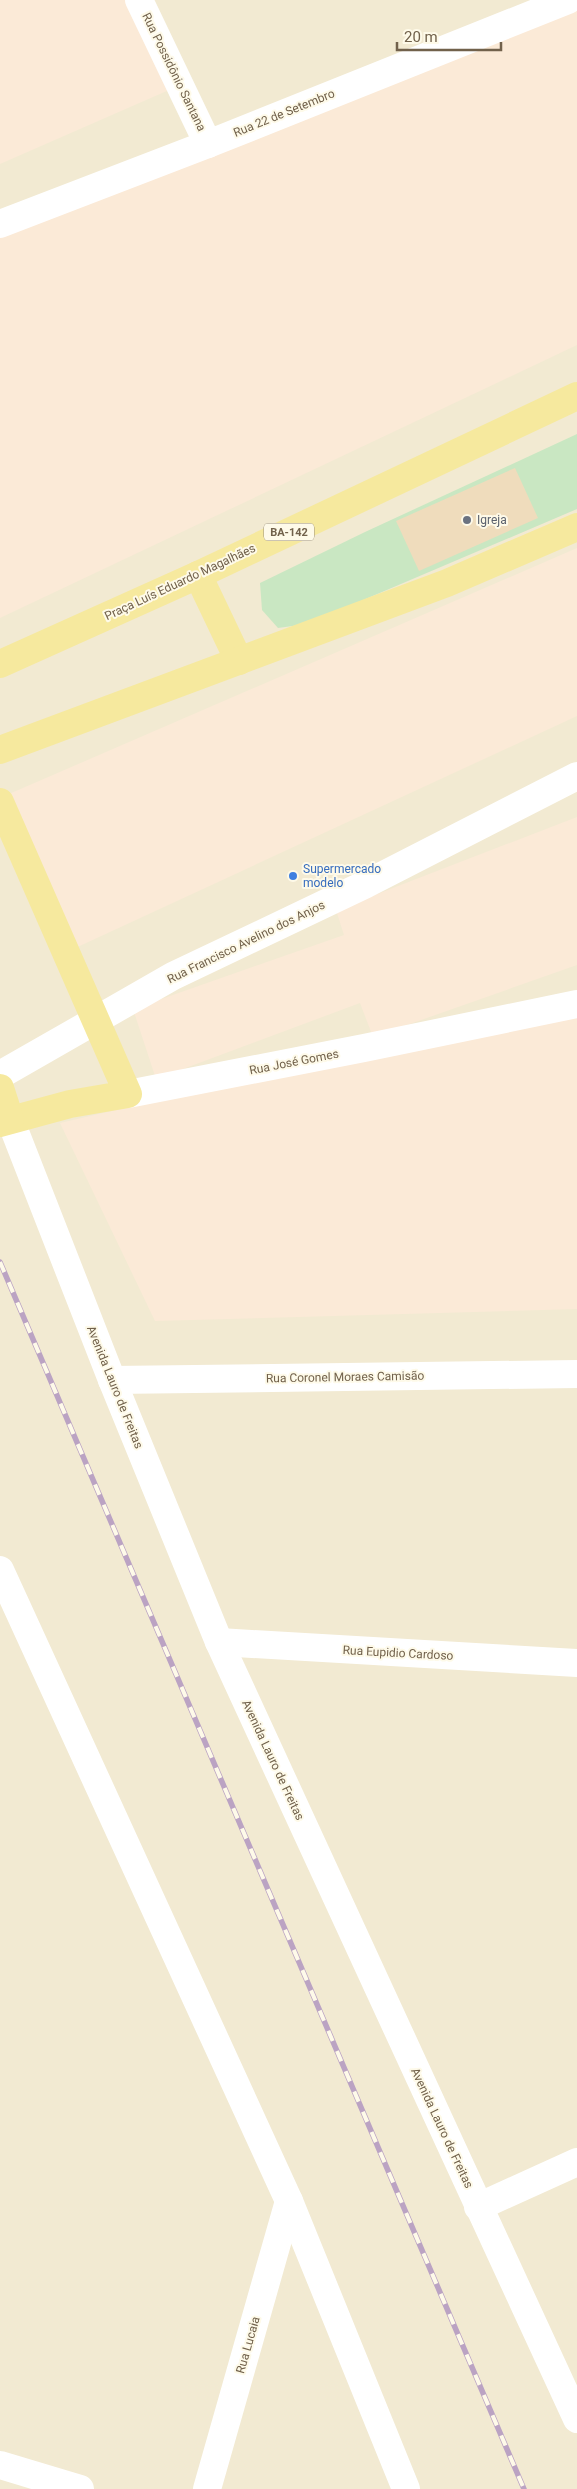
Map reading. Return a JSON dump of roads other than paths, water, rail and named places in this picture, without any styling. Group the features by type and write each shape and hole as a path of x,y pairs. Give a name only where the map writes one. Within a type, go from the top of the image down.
{"main road":[{"name":"Praça Luís Eduardo Magalhães","path":"0,664 198,575 577,396"},
{"path":"0,750 447,583 577,527"},
{"path":"198,575 239,661"},
{"path":"0,802 94,1021 128,1094"},
{"name":"Avenida Lauro de Freitas","path":"0,1088 5,1121"},
{"name":"Rua José Gomes","path":"5,1121 70,1104 128,1094"}],"street":[{"name":"Rua Possidônio Santana","path":"139,0 208,144"},
{"name":"Rua 22 de Setembro","path":"0,224 208,144 568,0"},
{"name":"Rua Francisco Avelino dos Anjos","path":"0,1075 173,976 366,884 577,776"},
{"name":"Rua José Gomes","path":"128,1094 577,1004"},
{"name":"Avenida Lauro de Freitas","path":"5,1121 220,1642 577,2419"},
{"name":"Rua Coronel Moraes Camisão","path":"112,1380 577,1374"},
{"path":"0,1570 289,2201 406,2489"},
{"name":"Rua Eupidio Cardoso","path":"220,1642 577,1663"},
{"path":"478,2207 577,2162"},
{"name":"Rua Lucaia","path":"207,2489 289,2201"},
{"path":"0,2465 80,2489"}],"railway":[{"path":"0,1262 524,2489"}],"place":[{"name":"Igreja","path":"467,520"},
{"name":"Supermercado modelo","path":"293,876"}]}
